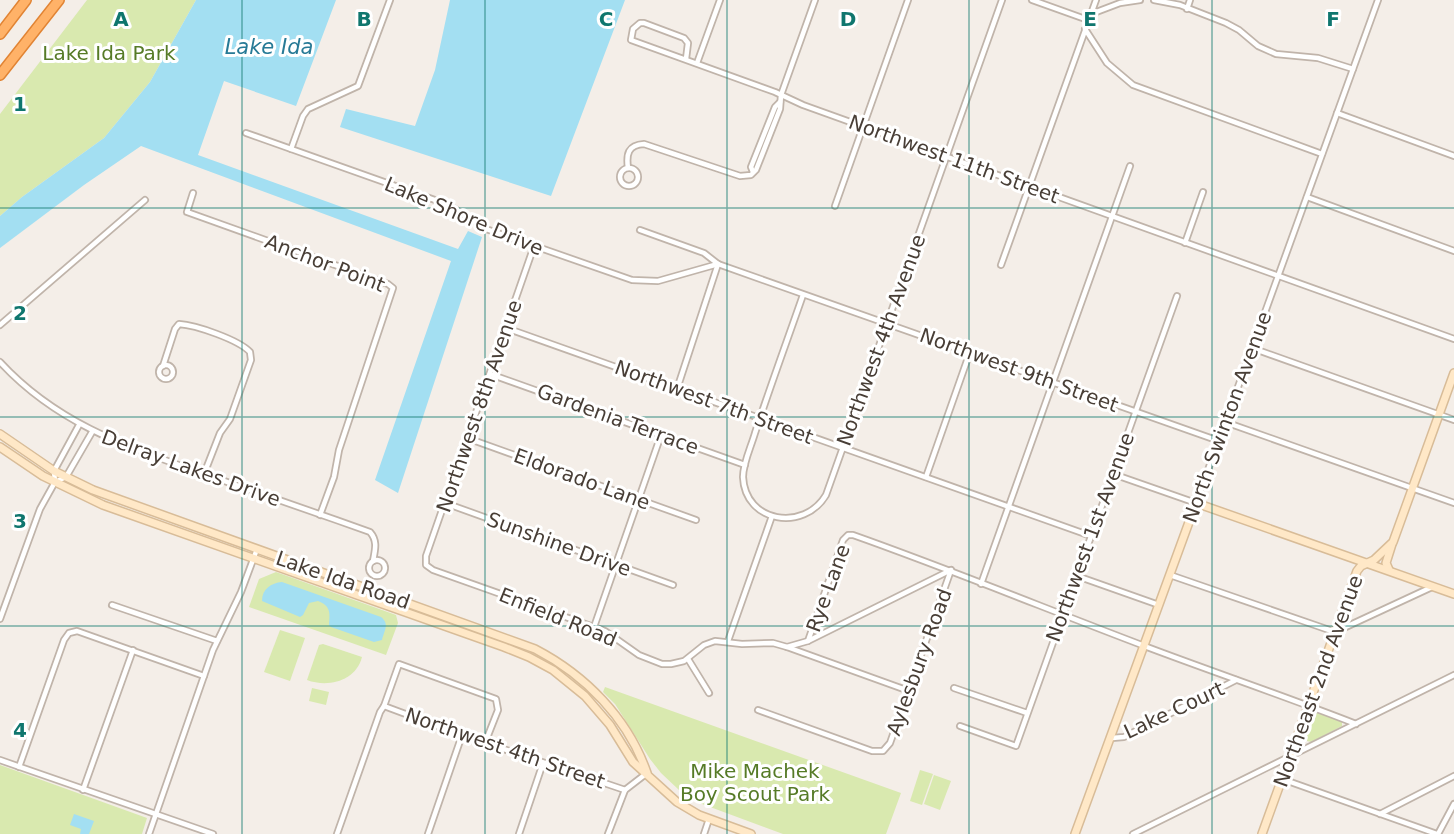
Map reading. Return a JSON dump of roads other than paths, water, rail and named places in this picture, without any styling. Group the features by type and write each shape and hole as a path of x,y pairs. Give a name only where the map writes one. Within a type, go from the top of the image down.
{"highway":[{"path":"0,34 26,0"},
{"path":"0,75 59,0"}],"street":[{"path":"291,149 303,116 308,109 358,86 390,0"},
{"path":"697,63 720,0"},
{"path":"628,168 626,157 630,148 636,144 644,144 740,176 751,175 756,170 780,108 781,95 815,0"},
{"path":"835,206 908,0"},
{"name":"Northwest 4th Avenue","path":"772,516 795,518 810,512 826,495 1002,0"},
{"path":"1032,0 1088,20"},
{"path":"1001,264 1096,0"},
{"path":"1091,14 1120,3 1140,0"},
{"path":"1154,0 1172,3 1232,26 1258,46 1276,54 1318,58 1353,69"},
{"path":"1187,9 1190,0"},
{"name":"North Swinton Avenue","path":"1075,834 1112,738 1378,0"},
{"name":"Northwest 11th Street","path":"686,59 688,44 684,38 652,26 640,23 636,26 631,40 863,127 1454,339"},
{"path":"1085,29 1107,63 1133,85 1322,154"},
{"path":"1337,113 1454,156"},
{"name":"Lake Shore Drive","path":"246,133 449,206 486,229 637,281 658,281 718,264"},
{"path":"981,584 1130,166"},
{"path":"628,168 638,176 637,182 630,186 624,185 620,178 621,173 628,168"},
{"path":"1185,243 1203,192"},
{"name":"Anchor Point","path":"193,193 187,212 388,284 393,288 339,450 334,477 320,514"},
{"path":"1307,197 1454,251"},
{"path":"0,326 144,200"},
{"name":"Northwest 9th Street","path":"640,230 704,253 718,264 803,295 1219,441"},
{"name":"Northwest 8th Avenue","path":"426,565 426,556 534,246"},
{"path":"677,389 718,264"},
{"path":"728,641 772,516 756,507 748,495 743,477 745,465 803,295"},
{"name":"Northwest 1st Avenue","path":"960,726 1016,746 1177,296"},
{"path":"163,366 175,329 179,324 245,346 250,352 251,360 230,419 220,433 204,474"},
{"name":"Northwest 7th Street","path":"506,328 1091,536"},
{"path":"1252,348 1454,420"},
{"path":"926,477 970,352"},
{"name":"Delray Lakes Drive","path":"0,362 28,390 79,425 118,444 370,532 375,537 376,544 373,561"},
{"name":"Northeast 2nd Avenue","path":"1262,834 1357,570 1369,563 1393,542 1454,373"},
{"name":"Gardenia Terrace","path":"490,374 745,465"},
{"path":"1225,422 1454,503"},
{"path":"0,619 40,509 55,482 54,471 79,425"},
{"path":"55,482 66,477 92,432"},
{"name":"Lake Ida Road","path":"0,434 54,471 110,496 518,641 558,662 580,678 602,699 636,747 647,772"},
{"path":"594,627 661,435"},
{"name":"Eldorado Lane","path":"467,438 696,520"},
{"name":"Lake Ida Road","path":"0,447 55,482 103,505 514,651 553,670 580,691 610,725 633,762 647,772 677,802 709,819 751,834"},
{"path":"1113,474 1454,594"},
{"name":"Sunshine Drive","path":"445,503 673,585"},
{"name":"Rye Lane","path":"808,641 843,540 848,535 951,570"},
{"path":"1389,570 1386,563 1393,542"},
{"path":"149,834 204,676 257,549"},
{"name":"Enfield Road","path":"426,565 433,570 594,627 614,636 639,655 658,663 671,664 688,659 707,643 715,641 773,644 787,647 808,641 951,570"},
{"path":"951,570 981,584 1144,646 1356,724"},
{"name":"Aylesbury Road","path":"758,710 872,751 883,751 890,743 951,570"},
{"path":"1170,575 1335,632 1432,587"},
{"path":"1077,576 1159,605"},
{"path":"112,605 218,641"},
{"path":"407,613 424,608"},
{"path":"19,767 64,640 69,633 77,631 204,676"},
{"path":"514,651 518,641"},
{"path":"787,647 909,691"},
{"path":"83,790 133,650"},
{"path":"688,659 709,693"},
{"path":"337,834 399,664 496,699 498,710 485,743"},
{"path":"1133,834 1454,675"},
{"name":"Lake Court","path":"1112,738 1124,737 1236,680"},
{"path":"954,688 1027,713"},
{"name":"Northwest 4th Street","path":"384,706 625,790"},
{"path":"428,834 462,735"},
{"path":"0,760 213,834"},
{"path":"519,834 543,762"},
{"path":"608,834 625,790 647,772"},
{"path":"1380,814 1454,776"},
{"path":"1282,779 1437,834 1454,804"},
{"path":"704,834 709,819"}],"water":[{"name":"Lake Ida","path":"196,0 336,0 296,106 224,81 198,155 458,249 468,231 482,237 398,493 375,480 451,261 141,146 84,185 0,248 0,216 22,197 104,138 150,82"},
{"path":"450,0 625,0 551,196 340,127 346,109 415,126 435,70"},
{"path":"282,582 381,617 386,625 382,640 374,642 331,627 327,608 318,601 309,603 300,617 262,601 268,587"},
{"path":"74,814 94,821 89,834 80,834 81,829 70,825"}],"park label":[{"name":"Lake Ida Park","path":"109,53"},
{"name":"Mike Machek Boy Scout Park","path":"755,782"}]}
